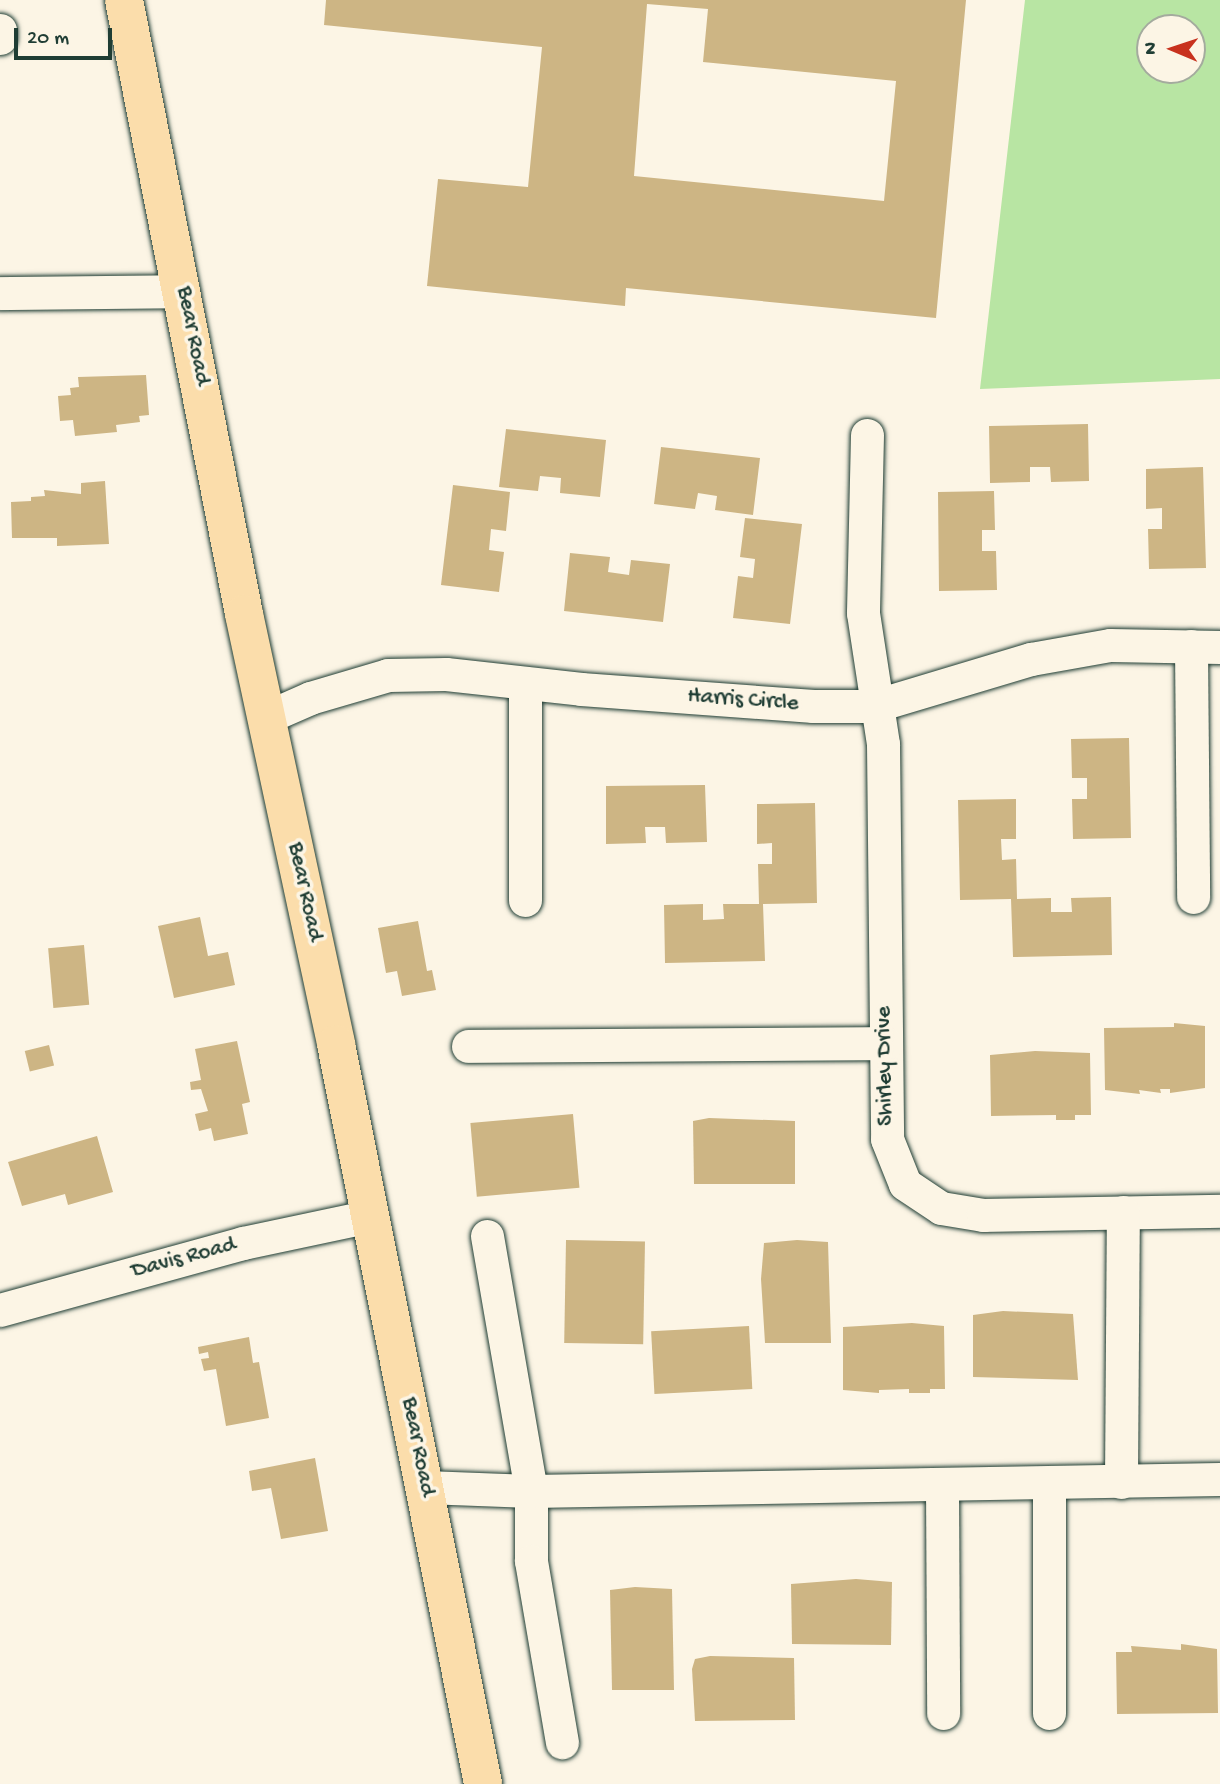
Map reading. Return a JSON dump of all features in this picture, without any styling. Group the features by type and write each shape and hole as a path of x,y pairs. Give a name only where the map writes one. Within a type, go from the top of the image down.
{"main road":[{"name":"Bear Road","path":"124,0 483,1784"}],"street":[{"path":"0,30 0,38"},
{"path":"0,293 183,291"},
{"name":"Shirley Drive","path":"867,435 863,613 874,706 883,744 887,1139 905,1184 941,1208 983,1214 1220,1210"},
{"name":"Harris Circle","path":"267,717 310,698 388,675 446,674 800,705 874,706 1031,659 1110,645 1205,646"},
{"path":"1193,897 1205,646"},
{"path":"525,683 525,900"},
{"path":"468,1046 886,1043"},
{"path":"1121,1482 1123,1212"},
{"name":"Davis Road","path":"0,1310 243,1243 370,1216"},
{"path":"487,1236 531,1491 531,1560 562,1742"},
{"path":"425,1487 531,1491 1220,1479"},
{"path":"1049,1483 1049,1713"},
{"path":"942,1484 943,1713"}],"green space":[{"path":"1025,0 1220,0 1220,379 980,389"}],"building":[{"path":"326,0 966,0 936,318 626,288 625,306 427,286 438,179 528,187 542,47 324,25","holes":["647,4 708,9 703,62 896,81 884,201 634,176"]},
{"path":"146,375 149,415 139,416 140,422 116,425 117,432 75,436 73,420 60,421 58,396 71,395 70,388 79,387 78,377"},
{"path":"1088,424 1089,481 1051,482 1050,467 1030,467 1030,482 990,483 989,426"},
{"path":"506,429 606,440 600,497 560,493 561,478 540,476 538,491 499,487"},
{"path":"661,447 760,458 753,515 715,510 717,496 698,493 695,509 654,504"},
{"path":"1203,467 1206,568 1149,569 1148,529 1162,529 1162,508 1146,509 1146,469"},
{"path":"105,481 109,544 57,546 57,538 12,538 11,502 31,501 31,497 45,496 44,490 81,494 81,483"},
{"path":"453,485 510,492 506,531 491,529 489,550 504,552 499,592 441,585"},
{"path":"994,491 995,530 982,530 982,551 996,551 997,590 939,591 938,492"},
{"path":"745,518 802,524 790,624 733,618 738,576 753,578 755,559 740,557"},
{"path":"570,553 610,557 608,572 629,575 631,560 670,564 663,622 564,611"},
{"path":"1129,738 1131,838 1073,839 1072,799 1087,799 1087,778 1072,778 1071,739"},
{"path":"705,785 707,842 666,843 665,827 645,827 646,843 606,844 606,786"},
{"path":"1016,799 1016,839 1001,839 1002,860 1016,859 1017,899 1051,898 1051,912 1072,912 1071,898 1111,897 1112,955 1013,957 1011,899 960,900 958,800"},
{"path":"815,803 817,903 763,904 765,961 665,963 664,905 703,904 703,920 724,919 723,904 759,904 758,864 772,864 772,843 757,844 757,804"},
{"path":"200,917 208,956 228,952 235,985 174,998 158,926"},
{"path":"418,921 427,971 432,970 436,990 402,996 397,971 386,973 378,928"},
{"path":"84,945 89,1005 53,1008 48,948"},
{"path":"1174,1023 1205,1026 1205,1088 1170,1093 1170,1089 1160,1089 1161,1093 1139,1090 1140,1094 1105,1090 1104,1028 1174,1027"},
{"path":"237,1041 250,1102 242,1104 248,1134 214,1141 211,1128 199,1131 195,1114 208,1111 201,1089 191,1090 190,1082 201,1080 195,1049"},
{"path":"49,1045 54,1065 30,1071 25,1051"},
{"path":"1035,1051 1090,1053 1091,1115 1075,1115 1075,1120 1056,1120 1056,1115 991,1116 990,1055"},
{"path":"573,1114 579,1188 477,1197 470,1123"},
{"path":"709,1118 795,1121 795,1184 694,1184 693,1121"},
{"path":"97,1136 113,1192 68,1205 65,1194 22,1206 8,1162"},
{"path":"566,1240 645,1241 643,1344 564,1343"},
{"path":"797,1240 828,1242 831,1343 765,1343 761,1279 764,1243"},
{"path":"1003,1311 1073,1314 1078,1380 973,1377 973,1315"},
{"path":"912,1323 944,1326 945,1389 930,1389 930,1393 909,1393 909,1389 879,1390 879,1393 843,1390 843,1327"},
{"path":"749,1326 752,1389 654,1394 651,1331"},
{"path":"249,1337 253,1363 259,1362 269,1418 226,1426 216,1369 204,1371 201,1359 209,1358 208,1352 199,1354 198,1347"},
{"path":"315,1458 328,1531 281,1539 271,1488 252,1491 249,1471"},
{"path":"856,1579 892,1582 891,1645 792,1644 791,1584"},
{"path":"635,1587 672,1589 674,1690 612,1690 610,1590"},
{"path":"1181,1644 1217,1649 1218,1713 1117,1714 1116,1652 1132,1652 1131,1646 1181,1650"},
{"path":"710,1656 794,1658 795,1720 695,1721 692,1669 695,1659"}]}
